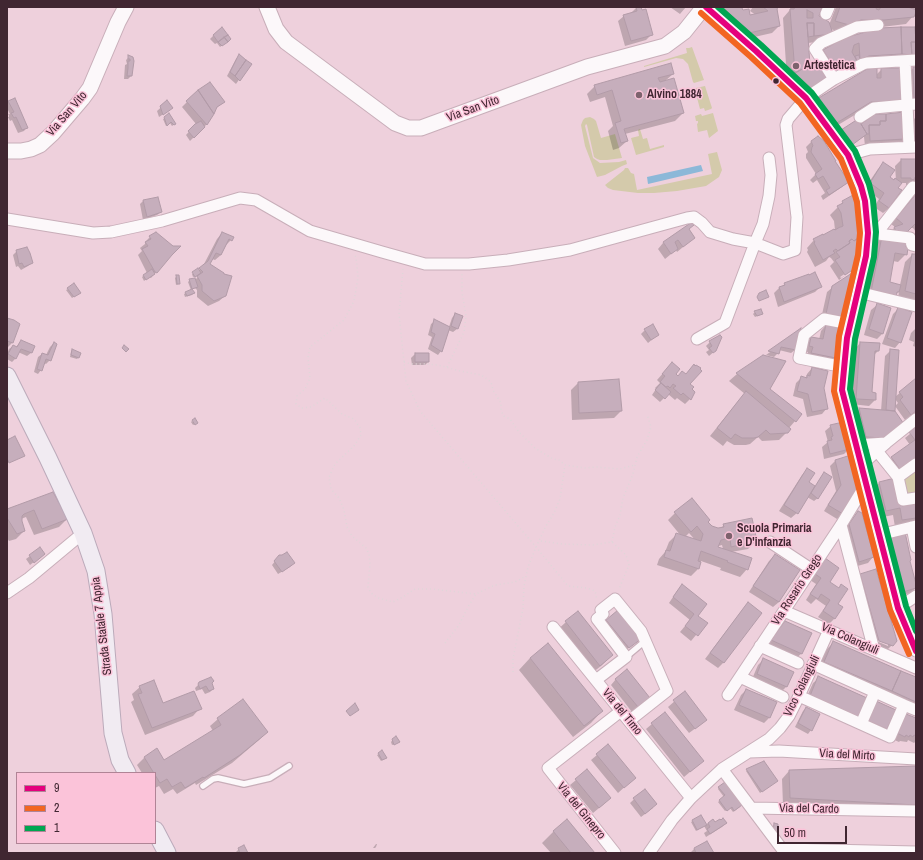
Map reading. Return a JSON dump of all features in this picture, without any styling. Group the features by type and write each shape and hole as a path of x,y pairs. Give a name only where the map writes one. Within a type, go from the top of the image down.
{"main road":[{"name":"Strada Statale 7 Appia","path":"7,376 83,533 96,572 103,614 113,733 120,760 126,772"},
{"path":"156,832 167,853"}],"street":[{"name":"Via San Vito","path":"7,151 21,151 40,144 53,133 82,99 90,88 118,22 126,7"},
{"name":"Via San Vito","path":"267,7 276,30 286,42 395,123 408,128 421,128 587,67 665,46 684,32 702,10"},
{"path":"702,10 766,60 806,98 848,155 861,186 872,234"},
{"path":"834,79 815,49 821,43 857,27 878,25"},
{"path":"7,218 94,233 111,232 162,221 240,198 256,200 310,231 351,244 425,264 464,264 508,260 570,250 694,217 710,232 733,239 755,243 784,254 795,250 797,217 786,125 788,119 806,98 834,79 862,64 911,61 913,147 870,149 848,155"},
{"path":"860,117 874,108 912,104"},
{"path":"697,339 725,323 763,224 769,196 771,175 769,158"},
{"path":"913,187 872,234 847,338 842,390 898,608 916,651"},
{"path":"872,234 910,238 912,245 916,246"},
{"path":"858,292 916,306"},
{"path":"844,367 800,358 804,335 824,319 850,324"},
{"path":"861,465 916,419"},
{"path":"856,445 881,447"},
{"path":"881,447 898,477 903,500 916,498"},
{"path":"898,477 916,464"},
{"name":"Via Rosario Grego","path":"728,696 841,525 866,484"},
{"path":"841,525 874,650"},
{"path":"879,535 914,527 916,547"},
{"path":"7,593 29,578 83,533"},
{"path":"770,542 811,569"},
{"path":"898,608 916,596"},
{"path":"596,680 626,657 597,619 603,614 601,610 615,599 641,631 667,692 629,721"},
{"name":"Via Colangiuli","path":"784,611 916,668"},
{"name":"Via del Timo","path":"553,627 691,798"},
{"name":"Vico Colangiuli","path":"648,853 672,820 691,798 722,769 769,739 780,728 789,716 799,696 828,630"},
{"path":"760,646 798,663"},
{"path":"813,664 916,710"},
{"path":"740,677 783,697"},
{"path":"861,724 875,692"},
{"path":"799,696 890,736 904,705"},
{"name":"Via del Ginepro","path":"615,853 548,768 621,711"},
{"name":"Via del Mirto","path":"749,752 778,751 916,759"},
{"path":"722,769 782,849 916,852"},
{"name":"Via del Cardo","path":"752,808 916,811"}],"lane":[{"path":"626,657 645,641"},
{"path":"203,786 213,779 218,778 244,784 270,778 289,766"}],"path":[{"path":"351,244 350,251 356,256 358,278 354,301 344,320 310,346 308,358 310,378 305,389 297,396 296,404 302,408 311,407 325,398 342,414 354,419 360,428 361,435 354,446 335,464 330,477 331,489 339,498 344,510 347,527 352,536 366,548 369,554 370,564 368,587 371,593 378,598 393,602 404,597 415,589 432,589 476,594 495,586 515,582 526,576"},
{"path":"407,259 402,270 399,314 406,381 420,411 568,586 587,588 595,591 597,600 603,608"},
{"path":"446,367 464,332 466,316 461,276 464,264"},
{"path":"404,362 410,364 438,365 481,375 491,382 493,390 501,403 501,411 504,416 510,419 519,432 535,448 553,459 559,460 565,465 585,468 597,467 620,469 635,465"},
{"path":"612,542 615,527 620,515 623,498 637,457 647,440 651,427 647,414"},
{"path":"513,672 513,659 523,608 524,586 528,567 536,547 560,499 565,465"},
{"path":"540,541 562,544 592,545 612,542 626,554 629,565 621,584 617,602"},
{"path":"445,643 460,626 468,607 476,594"}],"shaded area":[{"path":"692,47 704,80 693,82 688,64 683,59 676,58 644,67 687,53 686,48"},
{"path":"705,86 712,108 705,111 704,108 700,109 695,90 696,88"},
{"path":"713,113 718,131 709,138 707,130 698,132 698,121 696,121 695,116"},
{"path":"590,117 596,121 601,138 615,134 622,158 600,160 594,157 586,124 585,126 593,158 600,163 626,160 627,164 605,175 597,177 585,146 581,125 585,118"},
{"path":"640,129 643,139 647,138 650,149 664,145 664,147 636,155 631,138 639,136 638,130"},
{"path":"717,152 722,170 719,177 706,186 677,191 638,193 613,190 605,185 625,168 628,168 631,173 634,174 637,190 712,174 708,154"},
{"path":"916,468 916,493 906,495 903,478"}],"water":[{"path":"701,165 703,171 648,184 647,177"}],"building":[{"path":"636,7 641,7 642,10 646,9 653,35 631,41 623,15 637,11"},
{"path":"723,7 743,7 743,10 749,9 750,15 768,11 763,7 778,7 777,9 780,26 749,33"},
{"path":"795,7 822,7 819,16 829,22 833,34 814,36 814,23 807,23 810,65 795,73 790,9 794,9","holes":["807,10 813,13 813,18 807,18"]},
{"path":"840,7 877,7 876,9 879,10 881,7 908,7 916,10 916,12 914,17 884,20 861,20 849,25 835,21"},
{"path":"807,23 814,23 814,36 808,37"},
{"path":"222,27 228,35 218,42 213,35"},
{"path":"901,27 902,54 869,56 860,60 859,43 854,45 852,52 857,61 837,73 823,50 844,38 880,28"},
{"path":"901,27 915,27 916,42 911,42 912,55 902,54"},
{"path":"228,35 231,39 228,42 224,37"},
{"path":"224,37 228,42 222,46 218,42"},
{"path":"911,42 916,42 916,55 912,55"},
{"path":"239,54 246,60 235,76 230,72"},
{"path":"128,55 133,57 134,61 132,76 127,76 128,61 130,61 130,59 128,59"},
{"path":"859,55 860,60 857,61 855,56"},
{"path":"246,60 252,64 240,81 235,76"},
{"path":"817,61 828,78 809,90 795,73"},
{"path":"671,63 674,74 658,78 660,82 674,78 684,113 624,129 628,141 621,143 615,123 621,121 612,90 597,95 594,85"},
{"path":"913,67 916,67 916,98 914,98"},
{"path":"877,68 877,78 881,78 881,68 900,68 902,101 871,102 835,124 817,99 867,69"},
{"path":"210,82 225,102 217,107 214,114 198,90"},
{"path":"198,90 214,114 207,125 186,101"},
{"path":"15,98 28,128 22,130 16,117 14,118 11,113 14,112 8,101"},
{"path":"167,100 173,108 163,115 160,106"},
{"path":"904,112 905,139 870,141 869,125 880,125 880,121 886,121 886,114"},
{"path":"169,113 176,124 174,125 171,122 167,126 164,117"},
{"path":"875,114 886,114 886,121 880,121 880,125 869,125 869,134 867,134 861,124"},
{"path":"858,119 867,134 852,145 841,130"},
{"path":"201,121 205,127 194,138 188,131 195,124"},
{"path":"818,136 824,141 849,182 829,195 826,190 830,188 823,176 818,179 815,174 822,169 811,152 813,146 811,141"},
{"path":"901,159 916,159 915,179 911,180 911,178 901,178"},
{"path":"883,162 895,170 890,177 894,180 895,178 902,183 898,188 902,190 889,208 879,201 884,193 870,183"},
{"path":"855,194 861,236 854,241 852,239 849,241 850,243 838,251 836,249 833,251 835,253 823,260 813,239 843,226 841,213 837,206 843,203 842,201"},
{"path":"916,194 916,223 907,232 896,231 894,227 903,224 896,218"},
{"path":"158,197 162,212 147,217 143,200"},
{"path":"692,222 694,225 689,229 695,238 683,247 678,240 675,242 678,249 671,254 663,242"},
{"path":"156,232 173,246 181,246 157,273 142,249 148,246 145,242 151,239 149,236"},
{"path":"222,232 234,237 232,241 229,239 221,255 216,253 210,264 224,274 232,276 226,296 214,301 202,291 202,285 197,276 203,272 199,268 208,261"},
{"path":"861,236 854,269 845,275 835,260 840,257 836,252 850,243 849,241 852,239 854,241"},
{"path":"882,236 907,241 907,255 895,253 890,282 901,285 899,292 897,292 896,298 871,292"},
{"path":"27,247 33,263 24,267 22,263 19,264 16,250"},
{"path":"912,254 916,254 916,294 905,291"},
{"path":"198,268 201,273 195,277 192,272"},
{"path":"152,269 155,274 146,280 143,275"},
{"path":"815,272 822,287 784,302 779,287 785,285 784,283"},
{"path":"852,273 856,274 846,318 826,314 832,286"},
{"path":"176,275 179,275 180,284 177,284"},
{"path":"195,278 198,287 192,289 189,279"},
{"path":"74,283 81,293 74,297 67,288"},
{"path":"192,289 195,293 187,296 185,292"},
{"path":"766,290 769,297 759,301 757,297 759,293"},
{"path":"877,303 891,308 883,334 869,329"},
{"path":"898,307 912,312 901,343 887,338"},
{"path":"761,309 763,314 757,316 754,311"},
{"path":"455,313 463,316 458,329 451,326"},
{"path":"7,318 20,324 13,343 7,341"},
{"path":"434,319 450,327 442,352 431,345 435,334 431,332"},
{"path":"653,324 659,335 651,340 644,329"},
{"path":"826,324 841,328 839,340 841,340 836,358 811,353 813,347 809,346 811,337 823,339"},
{"path":"801,328 796,350 781,347 779,354 768,351"},
{"path":"720,335 722,337 716,351 713,353 709,348 712,346 709,341"},
{"path":"21,340 35,346 32,353 21,349 16,359 8,354 13,345 17,347"},
{"path":"54,342 57,344 51,361 46,359 42,371 37,369 42,353 48,355"},
{"path":"860,342 880,343 879,351 875,351 872,392 876,393 876,400 856,399"},
{"path":"124,345 129,349 126,352 122,348"},
{"path":"72,349 81,353 79,358 71,355"},
{"path":"890,349 899,350 895,411 886,410"},
{"path":"415,353 429,353 429,362 415,362"},
{"path":"763,355 786,361 770,389 802,414 796,422 736,373"},
{"path":"672,362 680,369 676,374 678,376 682,371 686,374 694,364 695,366 696,365 701,368 700,369 702,371 690,384 694,387 692,389 695,392 691,400 683,393 681,395 673,388 676,386 673,384 670,388 668,386 666,387 660,382 665,376 662,374"},
{"path":"812,367 828,371 824,388 828,409 812,412 808,394 797,391 801,376 807,378 807,375 810,376"},
{"path":"916,378 916,411 911,415 900,400 903,397 899,392"},
{"path":"619,379 622,411 579,413 578,382"},
{"path":"661,383 671,392 665,399 655,390"},
{"path":"746,391 791,429 788,433 770,434 766,430 758,437 742,438 735,434 731,439 717,428"},
{"path":"859,408 895,411 904,424 883,438 866,437"},
{"path":"195,418 198,423 195,425 192,420"},
{"path":"843,422 850,449 830,454 827,441 832,440 831,437 833,436 830,425"},
{"path":"916,427 916,460 901,471 891,457 915,440 909,432"},
{"path":"15,436 25,456 9,463 7,458 7,440"},
{"path":"851,455 860,488 843,514 828,505 841,485 835,460"},
{"path":"807,468 815,473 809,482 815,486 798,514 784,505"},
{"path":"824,472 832,477 818,499 811,493"},
{"path":"895,478 902,506 916,503 916,518 902,520 900,508 886,511 879,482"},
{"path":"53,492 68,519 42,529 34,510 22,516 25,531 17,534 7,518 7,509"},
{"name":"Scuola Primaria e D'infanzia","path":"692,498 710,520 708,522 712,526 718,528 724,527 723,524 752,518 757,541 731,547 730,538 721,540 718,547 752,558 748,570 701,551 698,561 701,562 699,569 664,557 666,550 670,551 676,533 701,541 703,534 697,526 691,532 674,512"},
{"path":"858,511 862,513 874,557 859,562 849,524"},
{"path":"905,532 916,588 903,592 890,536"},
{"path":"40,547 45,554 34,563 29,555"},
{"path":"287,552 295,563 282,572 274,561 279,555"},
{"path":"775,554 800,570 779,602 753,586"},
{"path":"825,558 839,568 830,582 839,588 841,584 848,589 838,604 843,607 835,619 823,611 830,600 821,594 818,599 810,594 821,578 815,574"},
{"path":"876,569 897,641 893,646 879,641 860,574"},
{"path":"682,584 707,604 698,616 708,623 698,636 685,626 694,614 673,597"},
{"path":"748,602 762,613 724,663 710,653"},
{"path":"618,610 641,639 629,648 606,620"},
{"path":"578,611 613,655 600,666 565,621"},
{"path":"785,621 812,633 802,654 771,640"},
{"path":"833,641 901,671 892,691 824,662"},
{"path":"548,643 603,711 584,726 530,658"},
{"path":"763,658 794,672 787,687 757,674"},
{"path":"627,669 650,698 638,707 615,679"},
{"path":"901,671 916,677 916,702 892,691"},
{"path":"818,676 867,698 858,717 810,696"},
{"path":"211,677 214,681 212,683 214,689 209,691 206,686 200,689 198,684 199,682"},
{"path":"154,680 163,703 194,691 202,709 152,728 138,694 142,693 139,686"},
{"path":"746,689 777,702 770,718 739,705"},
{"path":"685,691 707,720 695,729 673,700"},
{"path":"243,699 268,732 240,755 204,778 203,777 185,788 181,782 172,787 167,779 160,783 156,776 156,772 153,772 144,757 157,748 164,760 221,725 217,718"},
{"path":"876,701 896,710 887,729 868,721"},
{"path":"355,703 359,710 350,716 346,711"},
{"path":"806,707 820,714 812,731 798,723"},
{"path":"665,712 704,761 690,772 651,723"},
{"path":"906,714 916,718 916,736 914,735 913,737 910,735 909,737 906,735 905,737 897,733"},
{"path":"396,736 400,742 394,745 392,739"},
{"path":"608,744 636,778 624,788 596,754"},
{"path":"382,750 387,758 382,760 378,753"},
{"path":"764,761 778,781 762,792 746,769"},
{"path":"916,766 916,805 790,798 789,770"},
{"path":"587,769 611,798 599,808 575,779"},
{"path":"725,782 742,805 734,811 732,807 727,811 719,800 725,795 718,787"},
{"path":"645,789 657,804 645,814 633,798"},
{"path":"701,815 707,825 697,830 692,820"},
{"path":"723,818 727,823 710,834 707,829 710,827 708,823 713,819 715,822"},
{"path":"567,819 595,853 571,853 553,831"},
{"path":"774,823 778,824 778,833 773,832"},
{"path":"707,841 714,853 696,853 694,848"},
{"path":"244,845 248,853 240,853 238,848"}],"transit line":[{"name":"9","path":"706,7 806,98 848,155 861,186 865,201 868,233 866,256 847,338 842,390 898,608 916,651"},
{"name":"1","path":"718,7 812,93 855,151 869,184 873,200 876,232 874,257 855,339 850,389 906,606 916,631"},
{"name":"2","path":"701,13 800,103 841,159 853,189 857,202 860,233 858,255 839,336 834,391 890,610 909,654"}],"place":[{"name":"Artestetica","path":"796,66"},
{"name":"Alvino 1884","path":"639,95"},
{"name":"Scuola Primaria e D'infanzia","path":"729,536"}]}
